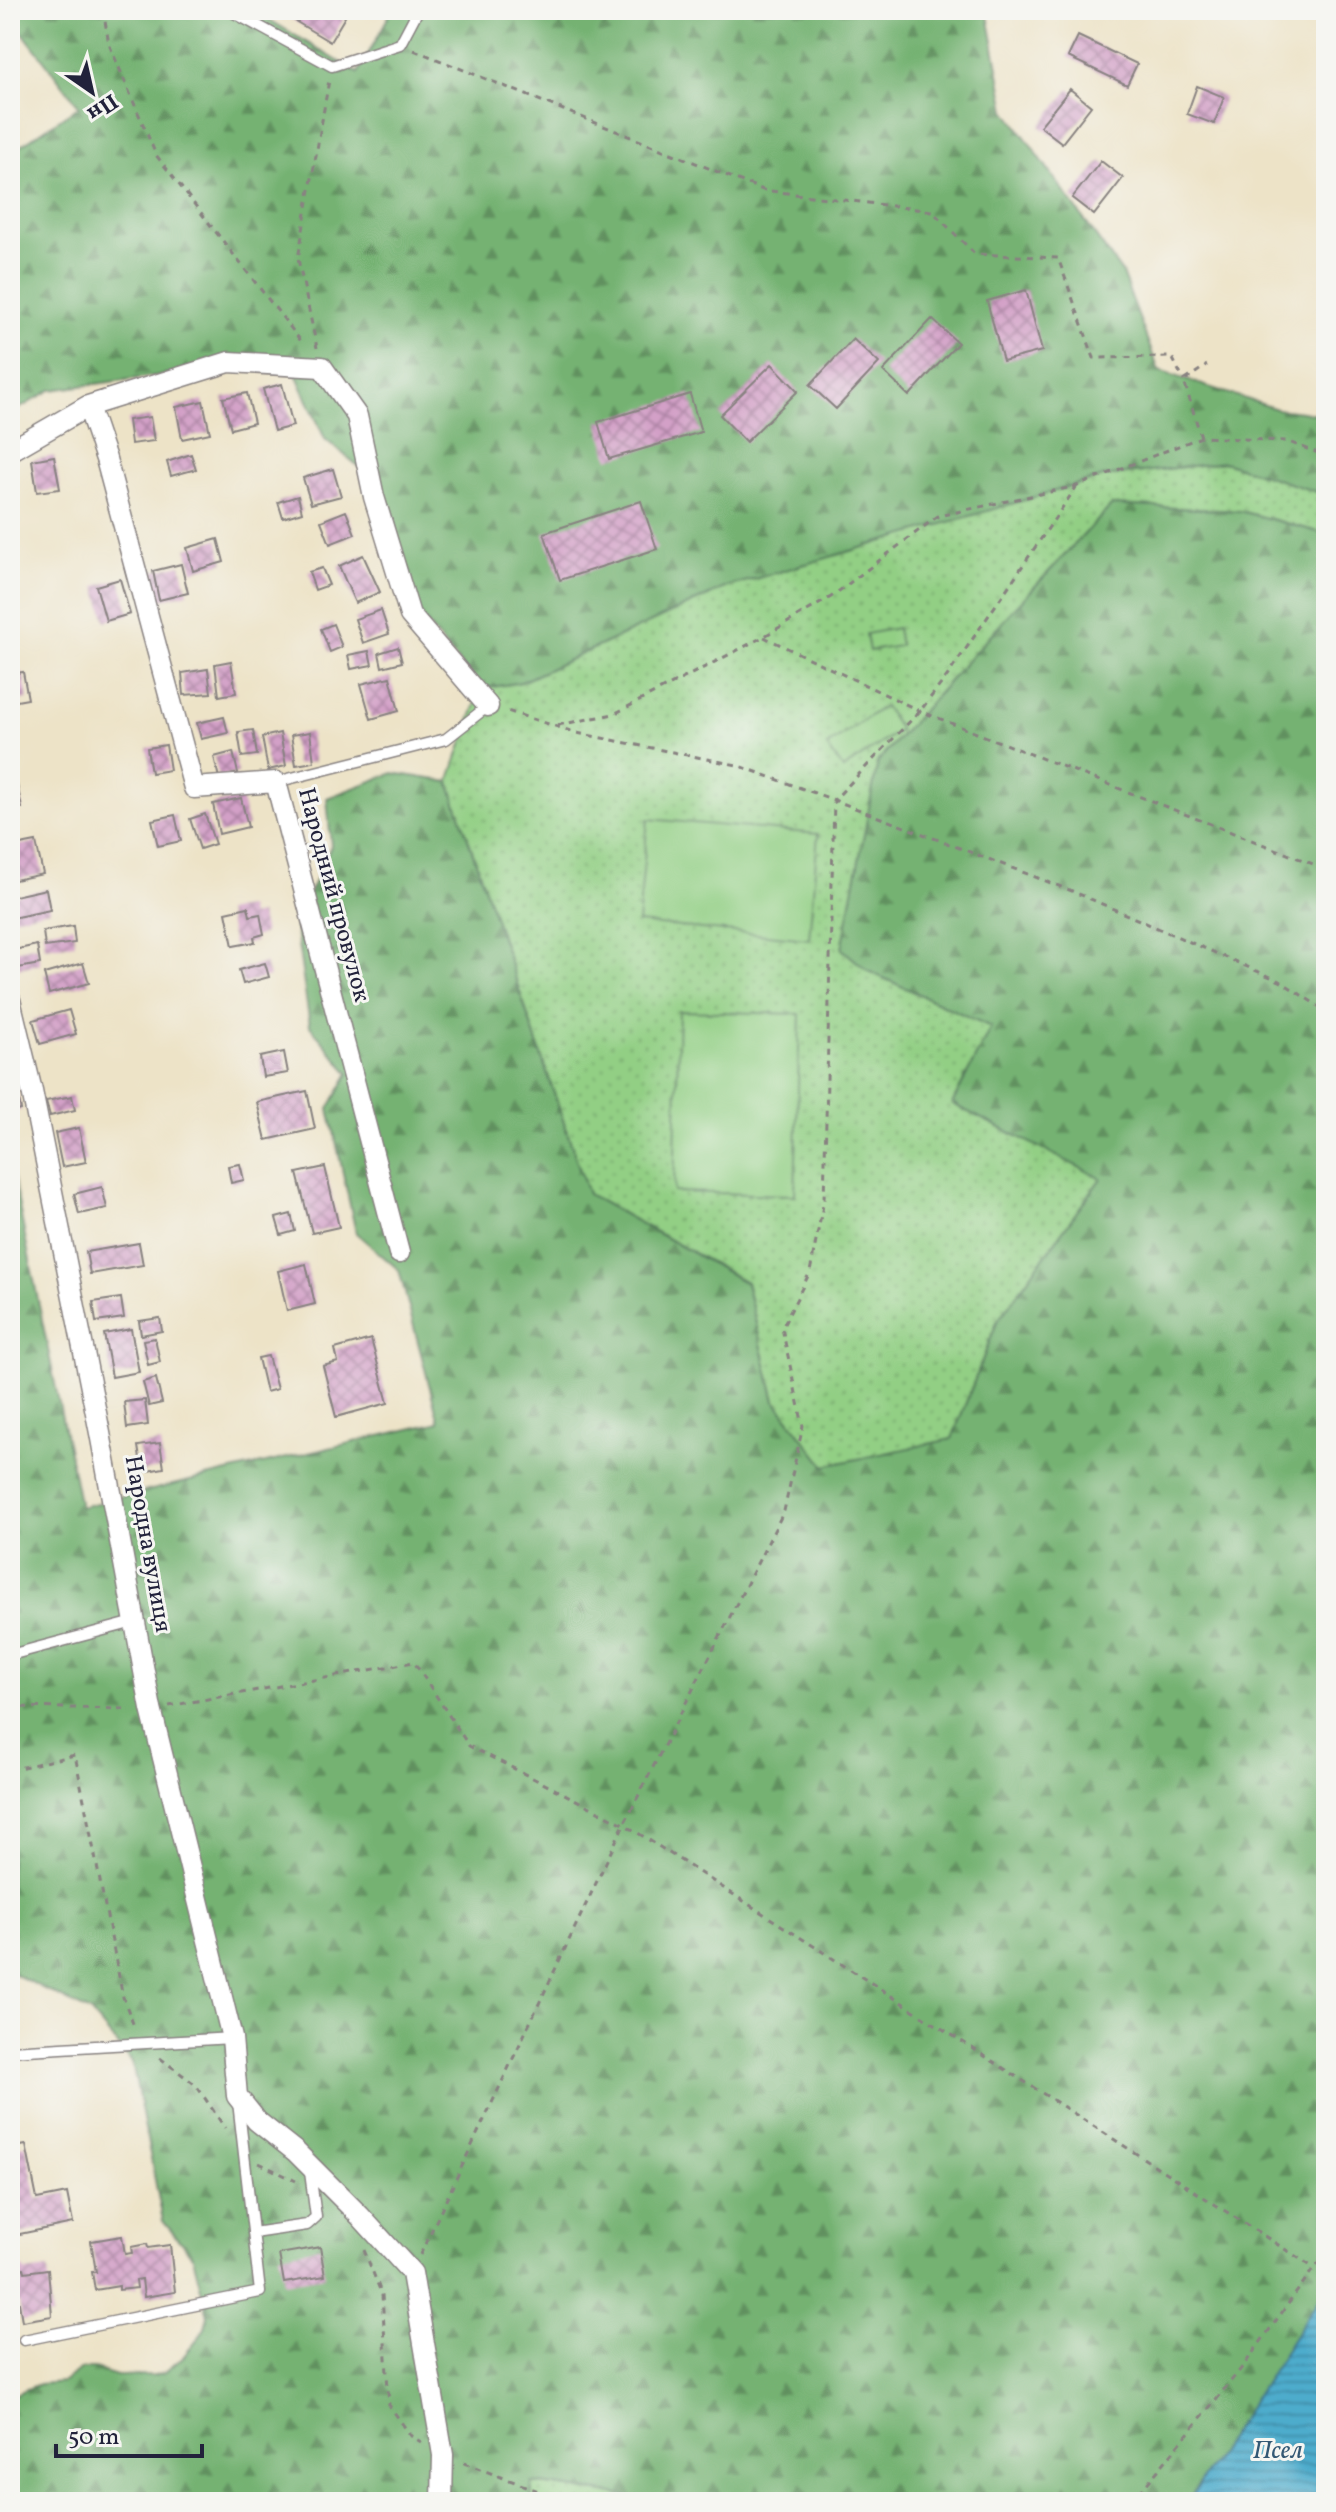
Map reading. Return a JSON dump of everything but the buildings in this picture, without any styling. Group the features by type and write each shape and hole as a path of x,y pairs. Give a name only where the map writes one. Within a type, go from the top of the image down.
{"street":[{"path":"10,451 88,406 229,362 322,367 357,416 374,497 410,615 488,706"},
{"name":"Народний провулок","path":"88,406 106,459 194,788 276,782 399,1253"},
{"name":"Народна вулиця","path":"10,1000 63,1246 151,1709 232,2038 237,2096"},
{"path":"237,2096 257,2121 360,2216 412,2273 443,2455 442,2502"}],"lane":[{"path":"229,10 332,66 400,44 418,10"},
{"path":"276,782 446,739 488,706"},
{"path":"10,1655 134,1622"},
{"path":"10,2051 232,2038"},
{"path":"24,2340 260,2292 237,2096"},
{"path":"253,2233 307,2225 316,2217 309,2167"}],"path":[{"path":"103,10 109,44 156,155 322,367"},
{"path":"400,44 763,190 932,211 975,254 1058,258 1094,358 1172,357 1184,381 1201,437"},
{"path":"322,367 298,259 332,66"},
{"path":"1184,381 1207,365"},
{"path":"554,726 614,714 763,637 831,597 938,516 1077,486 1201,437 1286,441 1326,456"},
{"path":"412,2273 624,1824 784,1511 803,1426 782,1328 810,1272 824,1200 834,800 920,711 948,675 1077,486"},
{"path":"763,637 920,711 1326,869"},
{"path":"488,706 554,726 737,765 834,800 1086,897 1280,981 1326,1011"},
{"path":"10,1707 151,1709 414,1662 469,1746 624,1824 1314,2268"},
{"path":"10,1770 75,1755 123,1997 140,2043 196,2085 243,2156 314,2190"},
{"path":"362,2246 382,2295 389,2405 411,2436 443,2455 568,2502"},
{"path":"1132,2502 1244,2365 1314,2268 1326,2257"}],"green space":[{"path":"10,10 253,10 358,73 392,10 987,10 1006,110 1122,273 1159,371 1277,409 1326,415 1326,495 1224,462 1103,477 727,587 521,682 481,689 415,610 378,482 325,439 289,358 51,390 10,414 10,153 79,106 10,16"},
{"path":"1224,462 1326,495 1326,534 1240,511 1112,505 1010,613 878,761 868,971 991,1027 953,1104 1102,1178 997,1322 952,1439 825,1466 775,1401 746,1282 588,1194 449,782 481,689 521,682 727,587 1103,477"},
{"path":"1112,505 1240,511 1326,534 1326,2288 1188,2502 671,2502 532,2483 531,2502 10,2502 10,2396 39,2384 63,2382 82,2369 117,2376 165,2372 199,2338 208,2315 193,2257 163,2221 132,2062 90,2012 10,1972 10,1162 80,1507 439,1422 399,1270 356,1233 329,1109 349,1073 310,1026 295,924 331,846 327,798 393,773 449,782 588,1194 746,1283 775,1401 825,1466 952,1439 997,1322 1101,1178 952,1104 991,1027 868,971 842,949 878,761 1010,613"},
{"path":"897,628 900,646 869,651 866,634"},
{"path":"884,706 900,730 843,769 827,746"},
{"path":"648,819 818,834 809,939 638,923"},
{"path":"679,1011 800,1014 795,1195 674,1192"},
{"path":"532,2483 671,2502 531,2502"}],"water":[{"name":"Псел","path":"1326,2288 1326,2502 1188,2502 1319,2298"}]}
